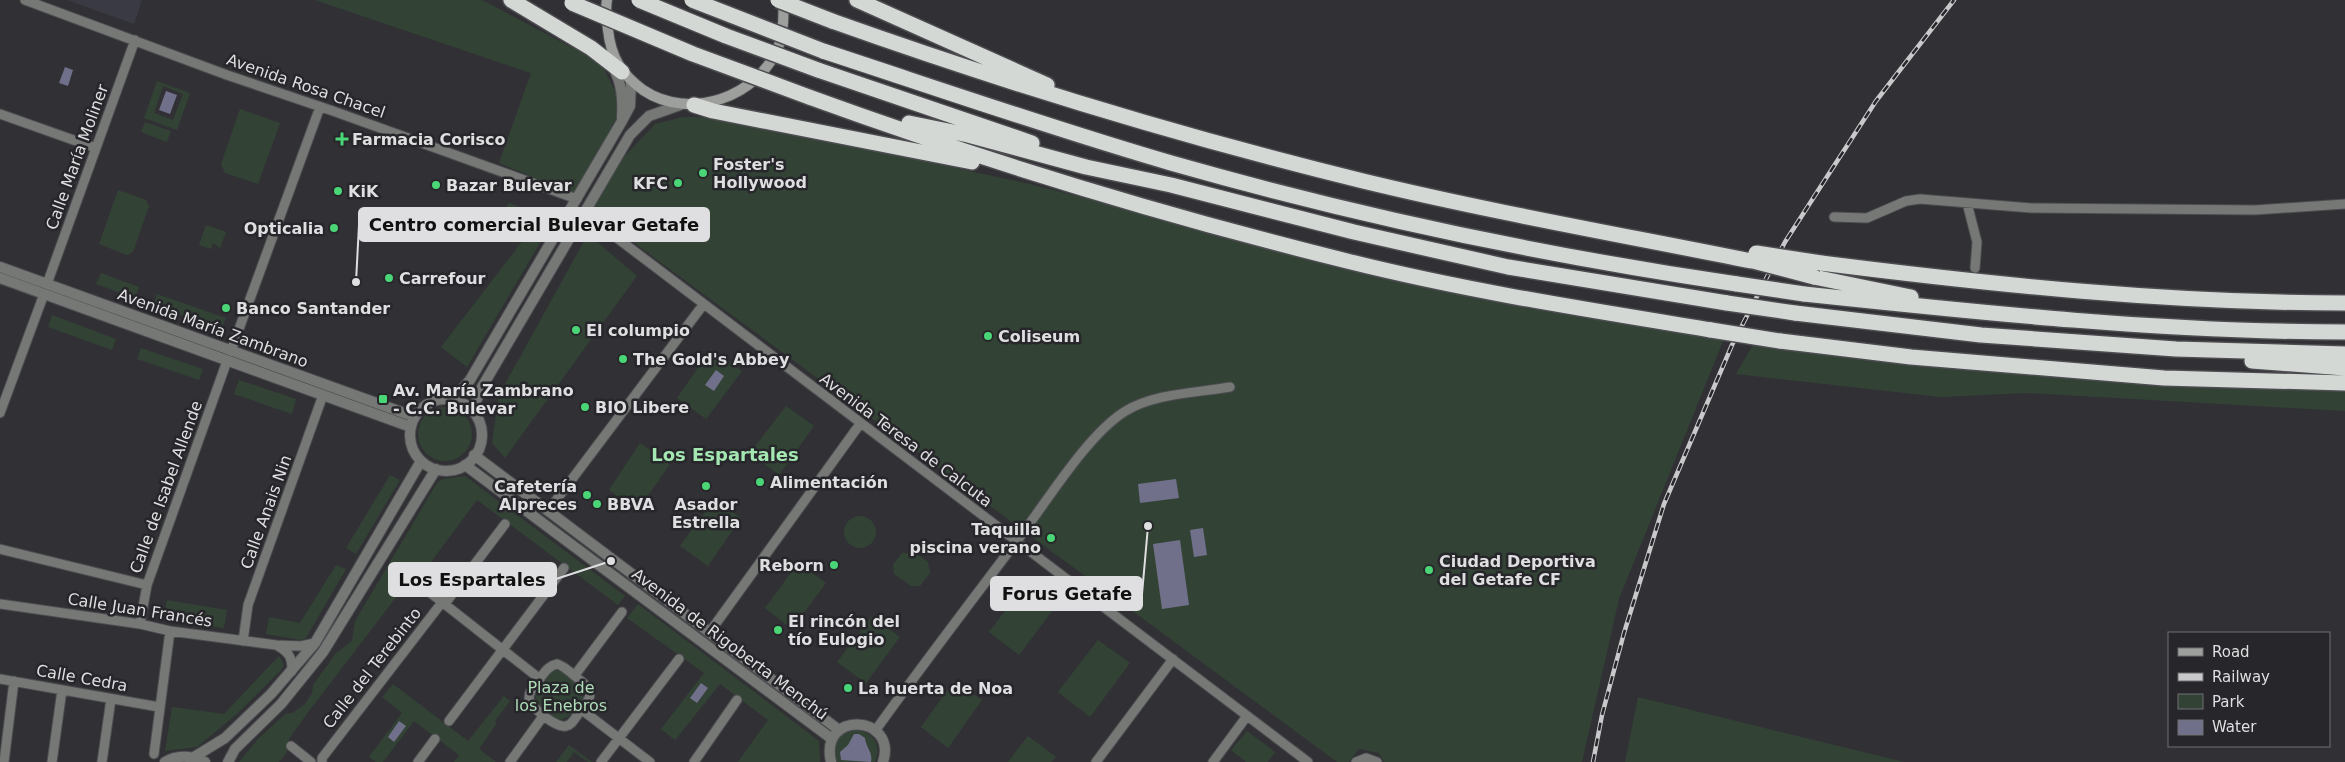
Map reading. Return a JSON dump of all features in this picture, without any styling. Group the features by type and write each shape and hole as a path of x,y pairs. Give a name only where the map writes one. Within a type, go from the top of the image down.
{"highway":[{"path":"511,0 591,48 622,72"},
{"path":"639,0 726,36 818,70 1039,146 1171,186"},
{"path":"692,0 823,51 1044,125 1172,163 1352,211 1507,245 1626,268 1804,294 2036,316 2173,326 2345,332"},
{"path":"778,0 938,58 1134,120 1364,181 1486,209 1625,236 1754,257 2036,288 2163,297 2345,303"},
{"path":"857,0 1054,88 1134,120"},
{"path":"568,2 693,54 809,97 1033,174 1348,261 1503,294 1780,341 1911,357 2164,378 2345,383"},
{"path":"687,105 1033,174"},
{"path":"851,112 968,135 1086,168 1171,186 1354,232 1508,267 1727,303 1916,328 2025,338 2176,349 2345,354"},
{"path":"1754,257 1814,277 1918,298 2036,316"},
{"path":"2025,338 2102,353 2345,368"}],"main road":[{"path":"607,0 609,36 614,60 622,72 653,96 687,105 719,101 745,87 767,66 778,45 784,20 783,0"}],"street":[{"name":"Avenida Rosa Chacel","path":"25,0 227,75 577,199"},
{"name":"Calle María Moliner","path":"0,413 135,40"},
{"path":"622,72 620,80 622,90 622,121"},
{"path":"453,400 470,380 630,106 622,72"},
{"path":"472,411 476,398 584,213 638,125 658,111 687,105"},
{"name":"Calle de Isabel Allende","path":"140,624 147,585 320,107"},
{"path":"0,114 96,148"},
{"path":"1834,217 1867,218 1906,202 1920,199 2031,208 2246,210 2345,204"},
{"path":"1968,203 1977,242 1975,268"},
{"name":"Avenida Teresa de Calcuta","path":"584,213 1308,762"},
{"name":"Avenida María Zambrano","path":"0,267 46,289 413,422"},
{"name":"Avenida María Zambrano","path":"0,278 46,289"},
{"path":"548,510 703,305"},
{"name":"Avenida María Zambrano","path":"229,356 323,395 413,422"},
{"path":"875,731 1090,444 1125,412 1151,400 1230,387"},
{"name":"Calle Anais Nin","path":"243,641 248,605 323,395"},
{"path":"453,400 472,411 481,428 480,446 465,465 446,472 428,467 421,461 412,449 413,422 424,406 435,401 453,400"},
{"path":"709,633 860,424"},
{"name":"Avenida de Rigoberta Menchú","path":"474,455 839,730"},
{"path":"194,757 225,738 292,671 314,643 421,461"},
{"name":"Avenida de Rigoberta Menchú","path":"465,465 832,739"},
{"path":"228,762 235,749 282,704 323,652 436,469"},
{"name":"Calle del Terebinto","path":"322,762 323,756 443,601 447,601 505,524"},
{"path":"0,549 147,585"},
{"path":"449,720 564,568"},
{"path":"414,580 540,678"},
{"name":"Calle Juan Francés","path":"0,604 243,641 301,646 314,643"},
{"path":"575,676 622,612"},
{"path":"154,754 170,631"},
{"path":"276,645 288,652 292,659 292,671"},
{"path":"601,762 679,659"},
{"path":"1096,762 1173,659"},
{"path":"557,664 575,676 586,684 590,692 590,699 571,724 564,727 556,725 533,707 529,699 530,692 549,667 557,664"},
{"name":"Calle Cedra","path":"0,678 160,708"},
{"path":"2,762 14,681"},
{"path":"52,762 62,690"},
{"path":"102,762 111,699"},
{"path":"694,762 697,755 737,700"},
{"path":"582,710 650,762"},
{"path":"510,762 544,716"},
{"path":"1213,762 1247,716"},
{"path":"831,762 830,746 832,739 839,730 858,724 865,725 875,731 883,740 885,748 883,762"},
{"path":"418,762 435,739"},
{"path":"291,746 311,762"},
{"path":"165,762 180,756 194,757 205,762"},
{"path":"1356,762 1366,758 1377,762"}],"shaded area":[{"path":"67,0 142,0 134,24"}],"green space":[{"path":"315,0 482,0 601,63 616,93 617,117 575,194 499,163 531,73"},
{"path":"157,81 190,93 177,130 144,118","holes":["163,86 183,94 173,120 154,113"]},
{"path":"240,109 280,123 258,184 225,173 221,164"},
{"path":"683,117 713,117 770,128 1030,184 1347,266 1723,341 1619,599 1582,762 1384,762 1379,753 1359,749 1349,762 1337,762 591,211 624,157 655,124"},
{"path":"145,122 171,131 167,142 141,132"},
{"path":"118,190 146,200 149,206 133,252 127,255 99,244"},
{"path":"509,203 554,219 467,367 441,347 527,235 500,215"},
{"path":"206,225 226,232 220,248 213,243 211,249 199,245"},
{"path":"588,234 637,276 505,458 492,443 499,395"},
{"path":"101,273 139,287 135,298 96,284"},
{"path":"157,294 226,318 221,329 153,306"},
{"path":"52,315 116,339 112,350 48,327"},
{"path":"1753,345 2192,387 2345,389 2345,411 2026,393 1941,397 1736,374"},
{"path":"141,348 203,369 199,380 137,359"},
{"path":"711,349 742,371 706,419 677,398"},
{"path":"239,380 296,399 292,414 234,394"},
{"path":"786,406 814,426 779,475 750,453"},
{"path":"440,407 450,407 460,411 468,419 472,434 468,449 460,457 450,461 440,461 430,457 422,449 418,439 418,429 422,419 430,411"},
{"path":"640,443 670,464 638,510 609,490"},
{"path":"390,475 400,480 356,554 346,548"},
{"path":"465,476 625,596 618,605 477,500 419,578 407,583 309,711 289,739 287,752 279,762 239,762 258,739 285,714 292,713 305,704 312,693 313,685 336,653 352,641 355,621 437,483 443,479"},
{"path":"714,499 741,518 708,566 680,546"},
{"path":"860,516 872,520 876,532 872,544 860,548 848,544 844,532 848,520"},
{"path":"902,553 915,553 928,562 930,573 920,586 911,586 894,574 893,565"},
{"path":"798,563 826,583 792,629 765,608"},
{"path":"336,565 346,569 306,638 301,640 266,634 269,617 300,623"},
{"path":"1024,586 1055,607 1019,655 989,632"},
{"path":"167,600 227,610 224,628 164,618"},
{"path":"638,604 819,741 820,762 738,762 768,720 720,684 675,740 661,729 704,673 627,618"},
{"path":"871,617 900,637 866,683 837,662"},
{"path":"1098,640 1130,663 1090,717 1058,692"},
{"path":"279,656 284,665 281,670 238,713 197,747 165,751 172,707 224,714"},
{"name":"Plaza de los Enebros","path":"555,670 573,678 584,689 585,693 585,698 580,707 567,717 559,720 537,702 535,693 551,671"},
{"path":"954,681 982,700 948,748 921,727"},
{"path":"393,684 468,741 504,696 510,701 495,721 497,723 479,749 496,762 454,762 459,755 414,721 383,762 376,762 369,757 402,713 382,697"},
{"path":"1638,697 1904,762 1625,762"},
{"path":"850,730 863,731 873,738 877,749 875,762 837,762 835,757 836,743"},
{"path":"1247,731 1275,752 1268,762 1246,762 1231,750"},
{"path":"1028,736 1056,757 1052,762 1008,762"},
{"path":"569,745 592,762 588,762 574,752 567,762 556,762"}],"water":[{"path":"65,67 73,70 68,86 59,83"},
{"path":"166,91 177,95 170,114 159,110"},
{"path":"716,370 724,376 714,391 705,385"},
{"path":"1176,479 1179,498 1140,503 1138,484"},
{"path":"1203,528 1207,555 1194,557 1190,530"},
{"path":"1180,540 1189,605 1162,609 1153,544"},
{"path":"701,683 708,688 697,703 690,698"},
{"path":"399,721 406,726 394,742 388,737"},
{"path":"854,734 859,734 865,738 871,755 871,762 841,760 840,752 848,745"}],"railway":[{"path":"1593,762 1602,715 1624,633 1664,504 1732,345 1785,242 1821,186 1876,101 1954,0"}],"place":[{"name":"Farmacia Corisco","path":"342,139"},
{"name":"Foster's Hollywood","path":"703,173"},
{"name":"KFC","path":"678,183"},
{"name":"Bazar Bulevar","path":"436,185"},
{"name":"KiK","path":"338,191"},
{"name":"Opticalia","path":"334,228"},
{"name":"Carrefour","path":"389,278"},
{"name":"Centro comercial Bulevar Getafe","path":"356,282"},
{"name":"Banco Santander","path":"226,308"},
{"name":"El columpio","path":"576,330"},
{"name":"Coliseum","path":"988,336"},
{"name":"The Gold's Abbey","path":"623,359"},
{"name":"Av. María Zambrano - C.C. Bulevar","path":"383,399"},
{"name":"BIO Libere","path":"585,407"},
{"name":"Alimentación","path":"760,482"},
{"name":"Asador Estrella","path":"706,486"},
{"name":"Cafetería Alpreces","path":"587,495"},
{"name":"BBVA","path":"597,504"},
{"name":"Forus Getafe","path":"1148,526"},
{"name":"Taquilla piscina verano","path":"1051,538"},
{"name":"Los Espartales","path":"611,561"},
{"name":"Reborn","path":"834,565"},
{"name":"Ciudad Deportiva del Getafe CF","path":"1429,570"},
{"name":"El rincón del tío Eulogio","path":"778,630"},
{"name":"La huerta de Noa","path":"848,688"}],"district":[{"name":"Los Espartales","path":"725,454"}]}
